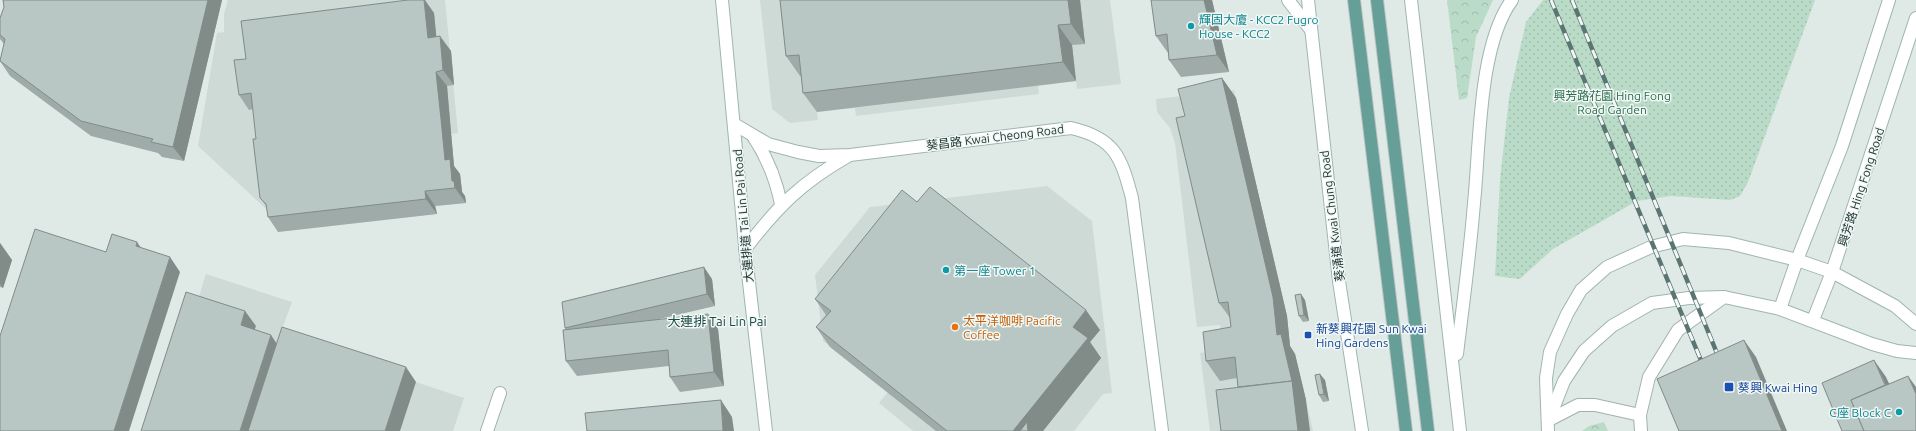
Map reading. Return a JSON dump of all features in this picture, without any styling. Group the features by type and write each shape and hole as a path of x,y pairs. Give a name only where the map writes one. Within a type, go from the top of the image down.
{"main road":[{"name":"大連排道 Tai Lin Pai Road","path":"722,0 745,248 766,431"},
{"path":"1288,0 1312,31"},
{"name":"葵涌道 Kwai Chung Road","path":"1308,0 1339,281 1362,431"},
{"path":"1354,0 1406,431"},
{"path":"1376,0 1428,431"},
{"path":"1411,0 1460,431"},
{"path":"1454,372 1469,266 1485,81 1492,40 1512,0"},
{"path":"1780,309 1797,260 1842,146 1889,0"},
{"name":"興芳路 Hing Fong Road","path":"1813,320 1832,272 1916,18"},
{"name":"葵昌路 Kwai Cheong Road","path":"734,124 768,144 818,156 850,155 1071,128 1091,132 1113,149 1121,162 1132,198 1162,431"},
{"path":"754,136 766,155 781,204"},
{"path":"745,248 781,204 824,170 850,155"},
{"path":"1548,425 1546,378 1550,352 1567,314 1580,290 1606,267 1651,246 1683,239 1729,243 1797,260 1832,272 1895,306 1916,324"},
{"path":"1548,425 1564,381 1584,351 1612,326 1652,303 1689,298 1724,296 1780,309 1813,320 1872,344 1897,351 1916,353"},
{"path":"1641,431 1640,415 1649,377 1678,330 1724,296"},
{"path":"487,431 500,393"},
{"path":"1548,425 1578,405 1596,405 1640,415"}],"shaded area":[{"path":"228,0 445,0 458,133 451,134 455,175 460,174 463,196 465,196 466,203 436,206 437,214 278,232 277,219 198,146 217,33 224,32 224,14"},
{"path":"760,0 1110,0 1121,84 1077,89 1076,81 1038,86 1039,94 856,116 855,108 817,112 818,120 790,123 772,109"},
{"path":"1234,90 1287,316 1291,354 1295,353 1313,431 1210,431 1200,353 1223,350 1220,325 1197,327 1175,143 1170,128 1157,112 1156,99"},
{"name":"第一座 Tower 1","path":"1047,186 1092,221 1112,393 1103,394 1074,431 913,431 879,403 888,392 823,341 815,275 870,207"},
{"path":"206,274 292,302 275,348 157,431"},
{"path":"292,341 464,398 453,431 263,431"}],"green space":[{"path":"1447,0 1493,0 1476,37 1467,98 1459,100"},
{"name":"興芳路花園 Hing Fong Road Garden","path":"1543,0 1815,0 1748,182 1740,196 1730,200 1671,196 1637,201 1553,249 1520,279 1495,276 1500,180 1509,98 1526,22"},
{"path":"1604,422 1608,431 1582,431 1589,426"}],"building":[{"path":"3,0 208,0 173,147 151,142 153,139 81,121 0,61 5,39 0,35 0,18 4,7"},
{"path":"408,0 424,0 428,38 440,36 443,70 436,72 445,160 450,159 452,181 454,181 455,188 425,191 426,199 268,217 266,204 260,198 253,139 256,139 251,93 239,95 234,60 246,59 241,21"},
{"path":"780,0 1068,0 1071,24 1058,25 1063,62 803,93 799,55 786,56"},
{"name":"輝固大廈 - KCC2 Fugro House - KCC2","path":"1151,0 1204,0 1217,55 1169,60 1167,34 1156,36"},
{"path":"1222,78 1273,297 1277,335 1281,334 1292,381 1238,387 1235,357 1206,361 1203,332 1231,327 1228,302 1219,303 1176,118 1185,116 1178,89"},
{"name":"第一座 Tower 1","path":"930,187 1086,310 1073,327 1088,338 1013,431 947,431 816,327 831,311 815,299 902,190 917,202"},
{"path":"35,229 106,252 112,234 137,242 136,246 170,257 114,431 0,431 0,336"},
{"path":"704,267 707,294 565,328 562,302"},
{"path":"186,292 245,311 241,325 271,335 240,431 141,431"},
{"path":"1301,294 1304,315 1299,316 1295,295"},
{"path":"708,314 714,372 670,377 668,350 566,361 563,330"},
{"path":"282,327 406,367 385,431 248,431"},
{"name":"葵興 Kwai Hing","path":"1744,340 1782,431 1679,431 1657,379"},
{"path":"1874,360 1885,385 1851,400 1864,431 1842,431 1822,383"},
{"path":"1320,374 1324,394 1319,395 1315,375"},
{"path":"1908,376 1916,394 1916,431 1864,431 1851,400"},
{"path":"1292,381 1298,431 1221,431 1216,390"},
{"path":"721,400 723,431 587,431 585,413"},
{"path":"1027,422 1028,431 1020,431"}],"railway":[{"path":"1551,0 1705,370"},
{"path":"1572,0 1721,363"}],"place":[{"name":"輝固大廈 - KCC2 Fugro House - KCC2","path":"1191,26"},
{"name":"第一座 Tower 1","path":"946,270"},
{"name":"太平洋咖啡 Pacific Coffee","path":"955,327"},
{"name":"新葵興花園 Sun Kwai Hing Gardens","path":"1308,335"},
{"name":"葵興 Kwai Hing","path":"1729,387"},
{"name":"C座 Block C","path":"1899,412"}],"district":[{"name":"大連排 Tai Lin Pai","path":"717,321"}]}
